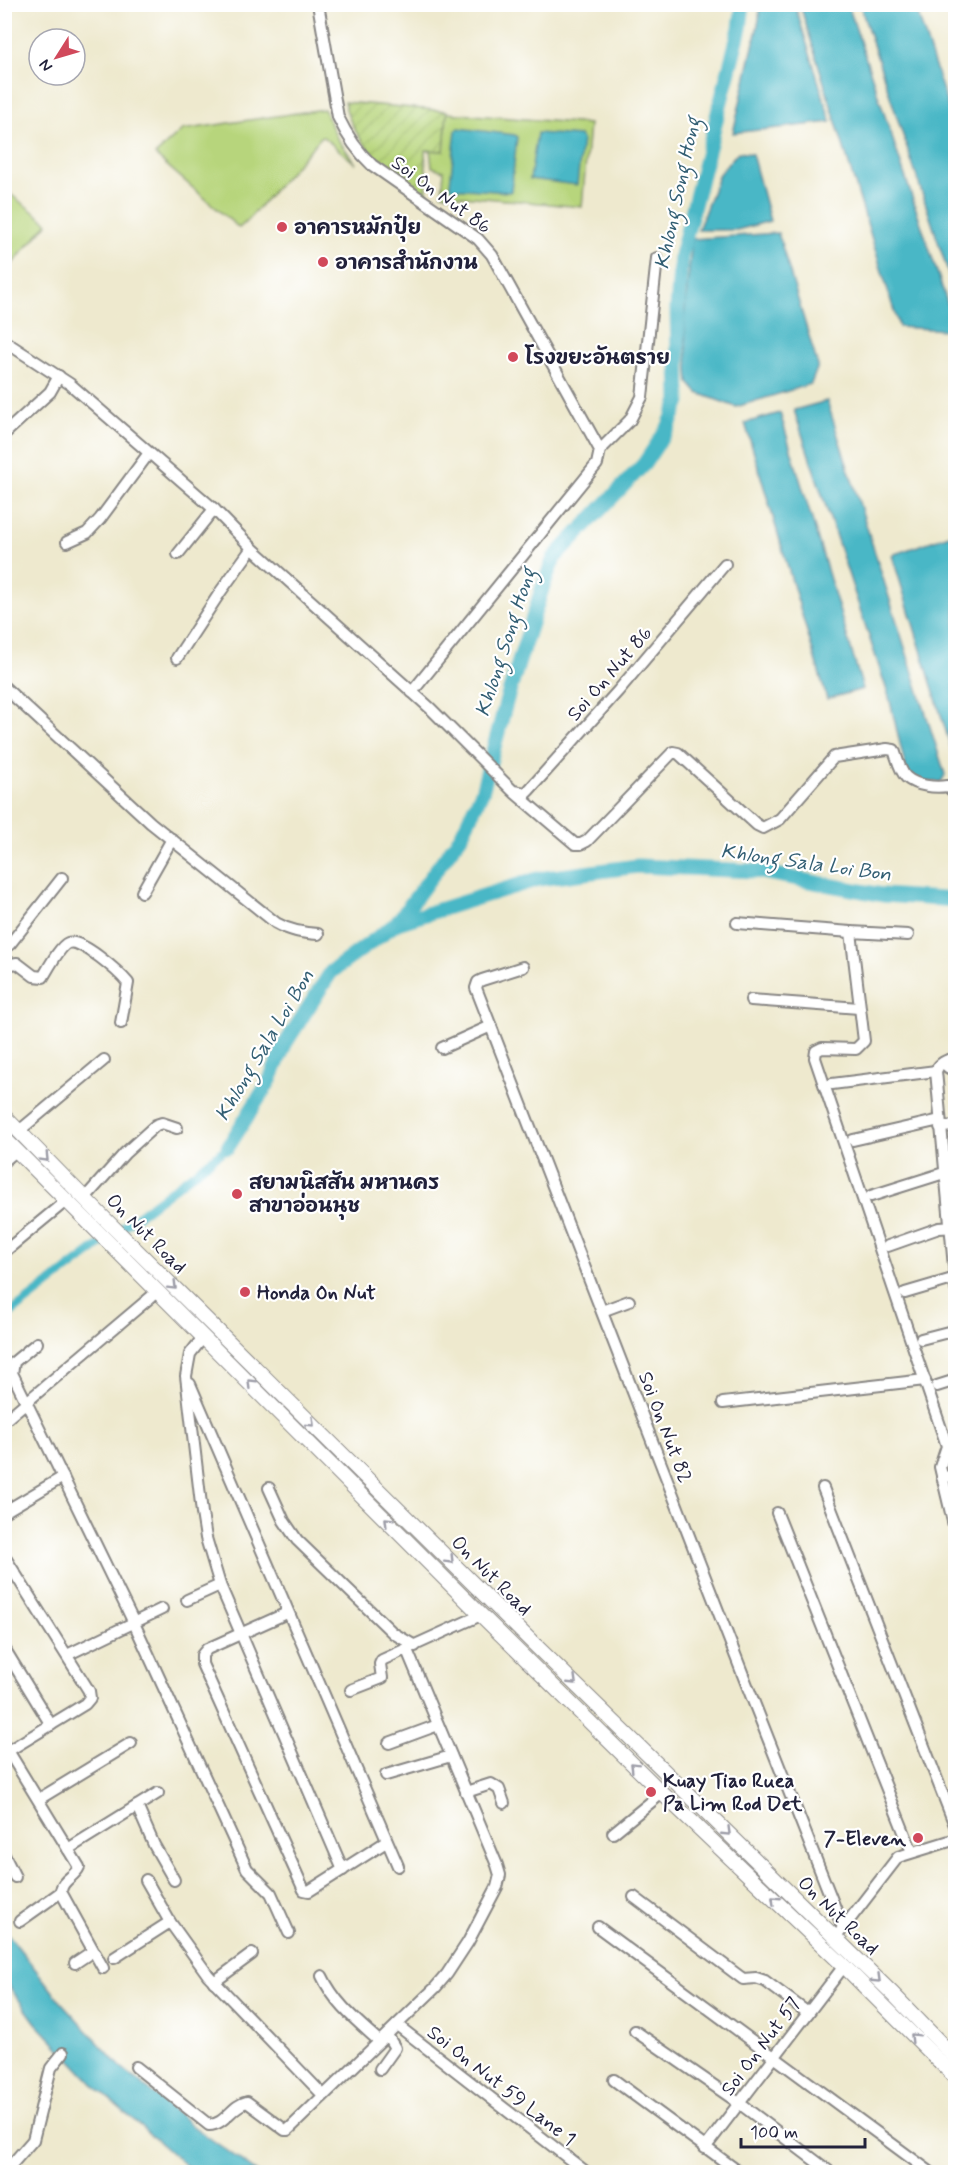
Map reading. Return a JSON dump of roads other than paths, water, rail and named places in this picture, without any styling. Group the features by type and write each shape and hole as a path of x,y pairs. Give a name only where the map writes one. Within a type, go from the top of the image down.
{"main road":[{"name":"On Nut Road","path":"4,1116 85,1198 96,1220 121,1257 204,1336 481,1615 662,1793 844,1966 956,2078"},
{"name":"On Nut Road","path":"4,1138 67,1200 132,1244 530,1640 839,1933 954,2054"},
{"path":"519,1652 530,1640"}],"street":[{"name":"Soi On Nut 86","path":"318,4 338,117 345,131 358,151 372,165 478,239 492,255 600,450"},
{"path":"412,692 597,464 600,450 630,420 642,397 657,258"},
{"path":"4,341 59,376 214,509 252,548 412,692 498,778 575,844 587,841 673,753 678,753 763,828 780,819 834,757 886,749 894,750 904,776 915,782 937,788 948,786 956,794"},
{"path":"4,434 50,392 59,376"},
{"path":"67,542 87,533 150,453"},
{"path":"178,554 214,509"},
{"path":"177,658 252,548"},
{"name":"Soi On Nut 86","path":"513,791 526,793 529,790 618,691 724,564"},
{"path":"4,687 143,815 276,923 299,933 318,934"},
{"path":"142,892 172,839"},
{"path":"4,948 10,944 62,878"},
{"path":"737,923 908,935"},
{"path":"850,932 864,1041 856,1049 822,1048 816,1051 815,1058 947,1446 939,1467 952,1504 956,1534"},
{"path":"4,970 11,964 17,963 34,976 43,977 64,946 69,942 79,943 128,983 122,1023"},
{"name":"Soi On Nut 82","path":"523,967 478,982 476,988 839,1933"},
{"path":"751,1000 859,1008"},
{"path":"442,1048 491,1026"},
{"path":"956,1059 948,1059 939,1067 940,1124 953,1228 956,1289"},
{"path":"19,1131 104,1060"},
{"path":"832,1084 939,1067 956,1068"},
{"path":"85,1198 125,1153 156,1125 162,1123 177,1128"},
{"path":"853,1140 940,1124 956,1126"},
{"path":"4,1161 17,1150"},
{"path":"872,1196 948,1177"},
{"path":"4,1252 67,1200"},
{"path":"888,1246 939,1228 953,1228"},
{"path":"906,1293 955,1278"},
{"path":"4,1421 158,1291"},
{"path":"602,1311 629,1301"},
{"path":"921,1339 956,1329"},
{"path":"204,1336 190,1354 186,1376 201,1514 206,1538 220,1585 344,1870"},
{"path":"37,1343 14,1362 11,1368 12,1373 134,1623 247,1869 271,1893 289,1933"},
{"path":"186,1376 398,1866"},
{"path":"723,1403 925,1380"},
{"path":"937,1386 956,1380"},
{"path":"942,1477 956,1476"},
{"path":"4,1512 63,1478"},
{"path":"136,2067 209,2125 219,2123 237,2107 247,2102 278,2126 288,2130 447,1974 468,1942 497,1887 500,1875 438,1725 411,1648 393,1634 297,1540 284,1521 269,1488"},
{"path":"823,1488 956,1828"},
{"path":"777,1513 912,1852"},
{"path":"4,1556 89,1691 90,1698 86,1704 6,1748 79,1867 61,1887 61,1892 103,1968"},
{"path":"187,1600 220,1585"},
{"path":"66,1655 162,1609"},
{"path":"287,1613 207,1649 202,1655 202,1664 304,1890 309,1891 386,1842"},
{"path":"351,1690 382,1678 380,1664 382,1660 481,1615"},
{"path":"4,1648 51,1725"},
{"path":"389,1743 438,1725"},
{"path":"39,1799 131,1743"},
{"path":"386,1775 451,1756"},
{"path":"466,1792 491,1784 500,1789 504,1803"},
{"path":"68,1849 158,1793"},
{"path":"613,1833 662,1793"},
{"path":"137,1806 154,1845 174,1880"},
{"path":"839,1933 891,1863 898,1857 956,1839"},
{"path":"4,1855 15,1876"},
{"path":"146,1880 170,1922 212,1979 323,2095"},
{"path":"20,1921 61,1892"},
{"path":"634,1897 743,1978 756,1977 765,1981 808,2013"},
{"path":"114,1958 170,1922"},
{"path":"598,1926 774,2057 915,2168 930,2172"},
{"path":"75,1963 93,1951"},
{"path":"212,1979 252,1954"},
{"name":"Soi On Nut 57","path":"705,2148 844,1966"},
{"path":"322,1976 339,2005 395,2048 380,2069"},
{"name":"Soi On Nut 59 Lane 1","path":"397,2025 586,2172"},
{"path":"635,2031 739,2103 830,2172"},
{"path":"5,2172 33,2140 51,2068 63,2054"},
{"path":"614,2080 739,2172"}],"water":[{"path":"760,5 795,5 831,122 733,133 759,20"},
{"path":"800,5 848,5 954,323 946,330 899,327"},
{"path":"860,5 915,5 955,128 955,293"},
{"path":"458,128 517,137 511,191 452,188 450,184"},
{"path":"537,133 580,136 582,139 577,185 530,179"},
{"path":"738,152 752,154 770,221 737,230 698,230 719,174"},
{"path":"778,233 818,366 811,384 736,407 698,393 689,383 684,318 692,239"},
{"path":"827,401 944,771 945,775 941,782 909,782 889,697 794,410"},
{"path":"780,413 863,689 827,699 745,423"},
{"path":"956,533 955,761 892,555"},
{"path":"4,1929 61,2002 120,2066 194,2127 257,2172 197,2172 185,2165 98,2089 36,2023 5,1981"}],"waterway":[{"name":"Khlong Song Hong","path":"397,923 461,836 482,792 507,699 554,558 644,464 668,428 679,401 677,309 681,255 740,28 743,4"},
{"name":"Khlong Sala Loi Bon","path":"228,1147 270,1080 285,1044 331,972 397,923 538,879 638,866 755,871 883,895 956,900"},
{"name":"Khlong Sala Loi Bon","path":"4,1318 228,1147"}],"place":[{"name":"อาคารหมักปุ๋ย","path":"282,227"},
{"name":"อาคารสำนักงาน","path":"323,262"},
{"name":"โรงขยะอันตราย","path":"513,357"},
{"name":"สยามนิสสัน มหานคร สาขาอ่อนนุช","path":"237,1194"},
{"name":"Honda On Nut","path":"245,1292"},
{"name":"Kuay Tiao Ruea Pa Lim Rod Det","path":"651,1792"},
{"name":"7-Eleven","path":"918,1838"}]}
